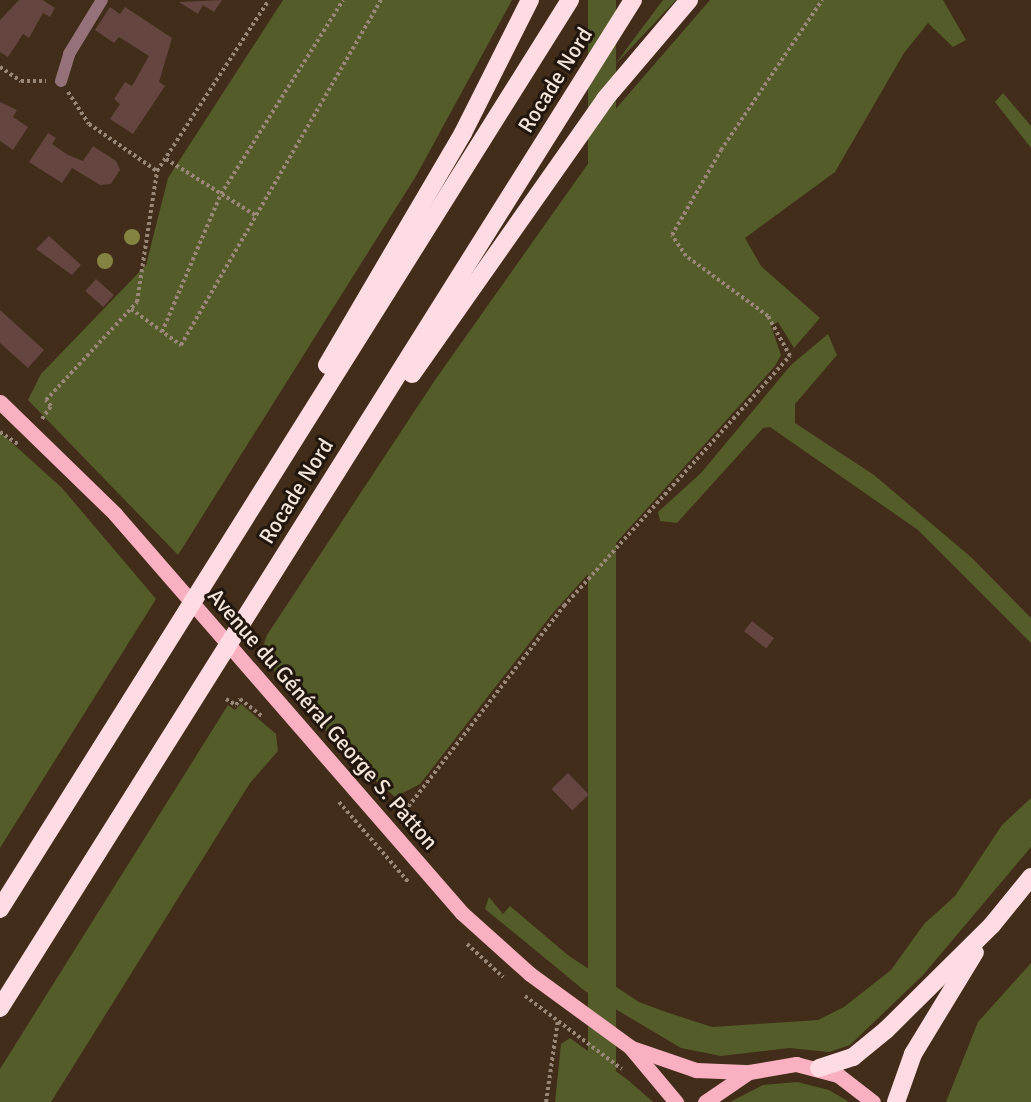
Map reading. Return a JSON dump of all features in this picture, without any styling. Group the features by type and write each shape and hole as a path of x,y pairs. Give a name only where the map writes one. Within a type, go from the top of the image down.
{"highway":[{"path":"163,649 440,175 530,0"},
{"name":"Rocade Nord","path":"0,909 570,0"},
{"name":"Rocade Nord","path":"0,1008 633,0"},
{"path":"273,572 546,178 689,0"},
{"path":"819,1068 869,1045 992,925 1031,877"},
{"path":"896,1102 913,1054 992,925"}],"main road":[{"name":"Avenue du Général George S. Patton","path":"0,402 33,431 142,544 269,689 388,831 485,935 630,1047 676,1102"},
{"name":"Avenue du Général George S. Patton","path":"630,1047 696,1070 749,1072"},
{"path":"705,1102 749,1072 796,1064 819,1068 855,1086 873,1102"}],"street":[{"path":"61,81 69,54 102,0"}],"path":[{"path":"33,431 51,406 46,400 131,309 158,171 269,0"},
{"path":"162,332 221,194 344,0"},
{"path":"131,309 181,345 381,0"},
{"path":"388,831 564,606 790,356 768,316 686,256 672,235 721,150 822,0"},
{"path":"0,67 21,81 61,81 89,124 158,171"},
{"path":"166,159 255,215"},
{"path":"226,699 236,705 240,699 262,716"},
{"path":"546,1102 558,1020"}],"green space":[{"path":"283,0 512,0 416,176 178,555 28,400 41,374 146,265 168,178"},
{"path":"588,0 616,0 616,1102 588,1102"},
{"path":"663,0 676,0 615,65 630,44"},
{"path":"710,0 943,0 966,40 953,47 928,23 904,53 835,172 745,238 761,266 820,318 794,348 778,322 771,326 781,355 775,366 552,614 420,784 395,797 352,760 283,684 261,652 267,635 435,380 614,127 607,119"},
{"path":"1003,93 1031,126 1031,148 995,102"},
{"path":"828,334 837,355 795,404 795,423 874,475 972,558 1031,618 1031,643 918,530 770,427 763,428 677,523 660,521 658,512 701,473 791,365"},
{"path":"0,432 62,488 156,599 0,848"},
{"path":"241,704 276,734 278,751 250,783 51,1102 0,1102 0,1069 228,705 235,710"},
{"path":"1031,798 1031,847 923,975 850,1045 829,1052 789,1048 721,1056 681,1048 585,991 485,909 489,897 503,914 510,906 569,956 639,1002 666,1012 712,1027 818,1020 844,1007 891,970 924,924 955,896 1002,825"},
{"path":"1031,963 1031,1102 946,1102 978,1022"},
{"path":"570,1038 628,1080 653,1102 555,1102 561,1044"},
{"path":"797,1082 829,1090 849,1102 730,1102 763,1085"}],"building":[{"path":"19,0 43,0 55,8 50,17 43,13 29,38 23,34 8,57 0,52 0,20"},
{"path":"222,0 214,12 203,5 198,14 179,2"},
{"path":"110,7 120,14 125,7 172,38 159,82 165,86 133,134 110,119 120,104 114,99 125,82 132,86 149,56 119,37 114,43 95,30"},
{"path":"0,102 17,110 13,117 28,127 13,150 0,141"},
{"path":"48,133 56,138 52,144 68,155 83,161 93,146 116,161 120,170 111,184 100,185 72,168 62,183 29,162"},
{"path":"49,236 81,265 72,275 36,249"},
{"path":"96,279 114,295 103,307 85,291"},
{"path":"0,310 44,350 28,368 0,343"},
{"path":"752,621 774,638 766,648 744,631"},
{"path":"568,773 589,795 572,811 551,789"}]}
